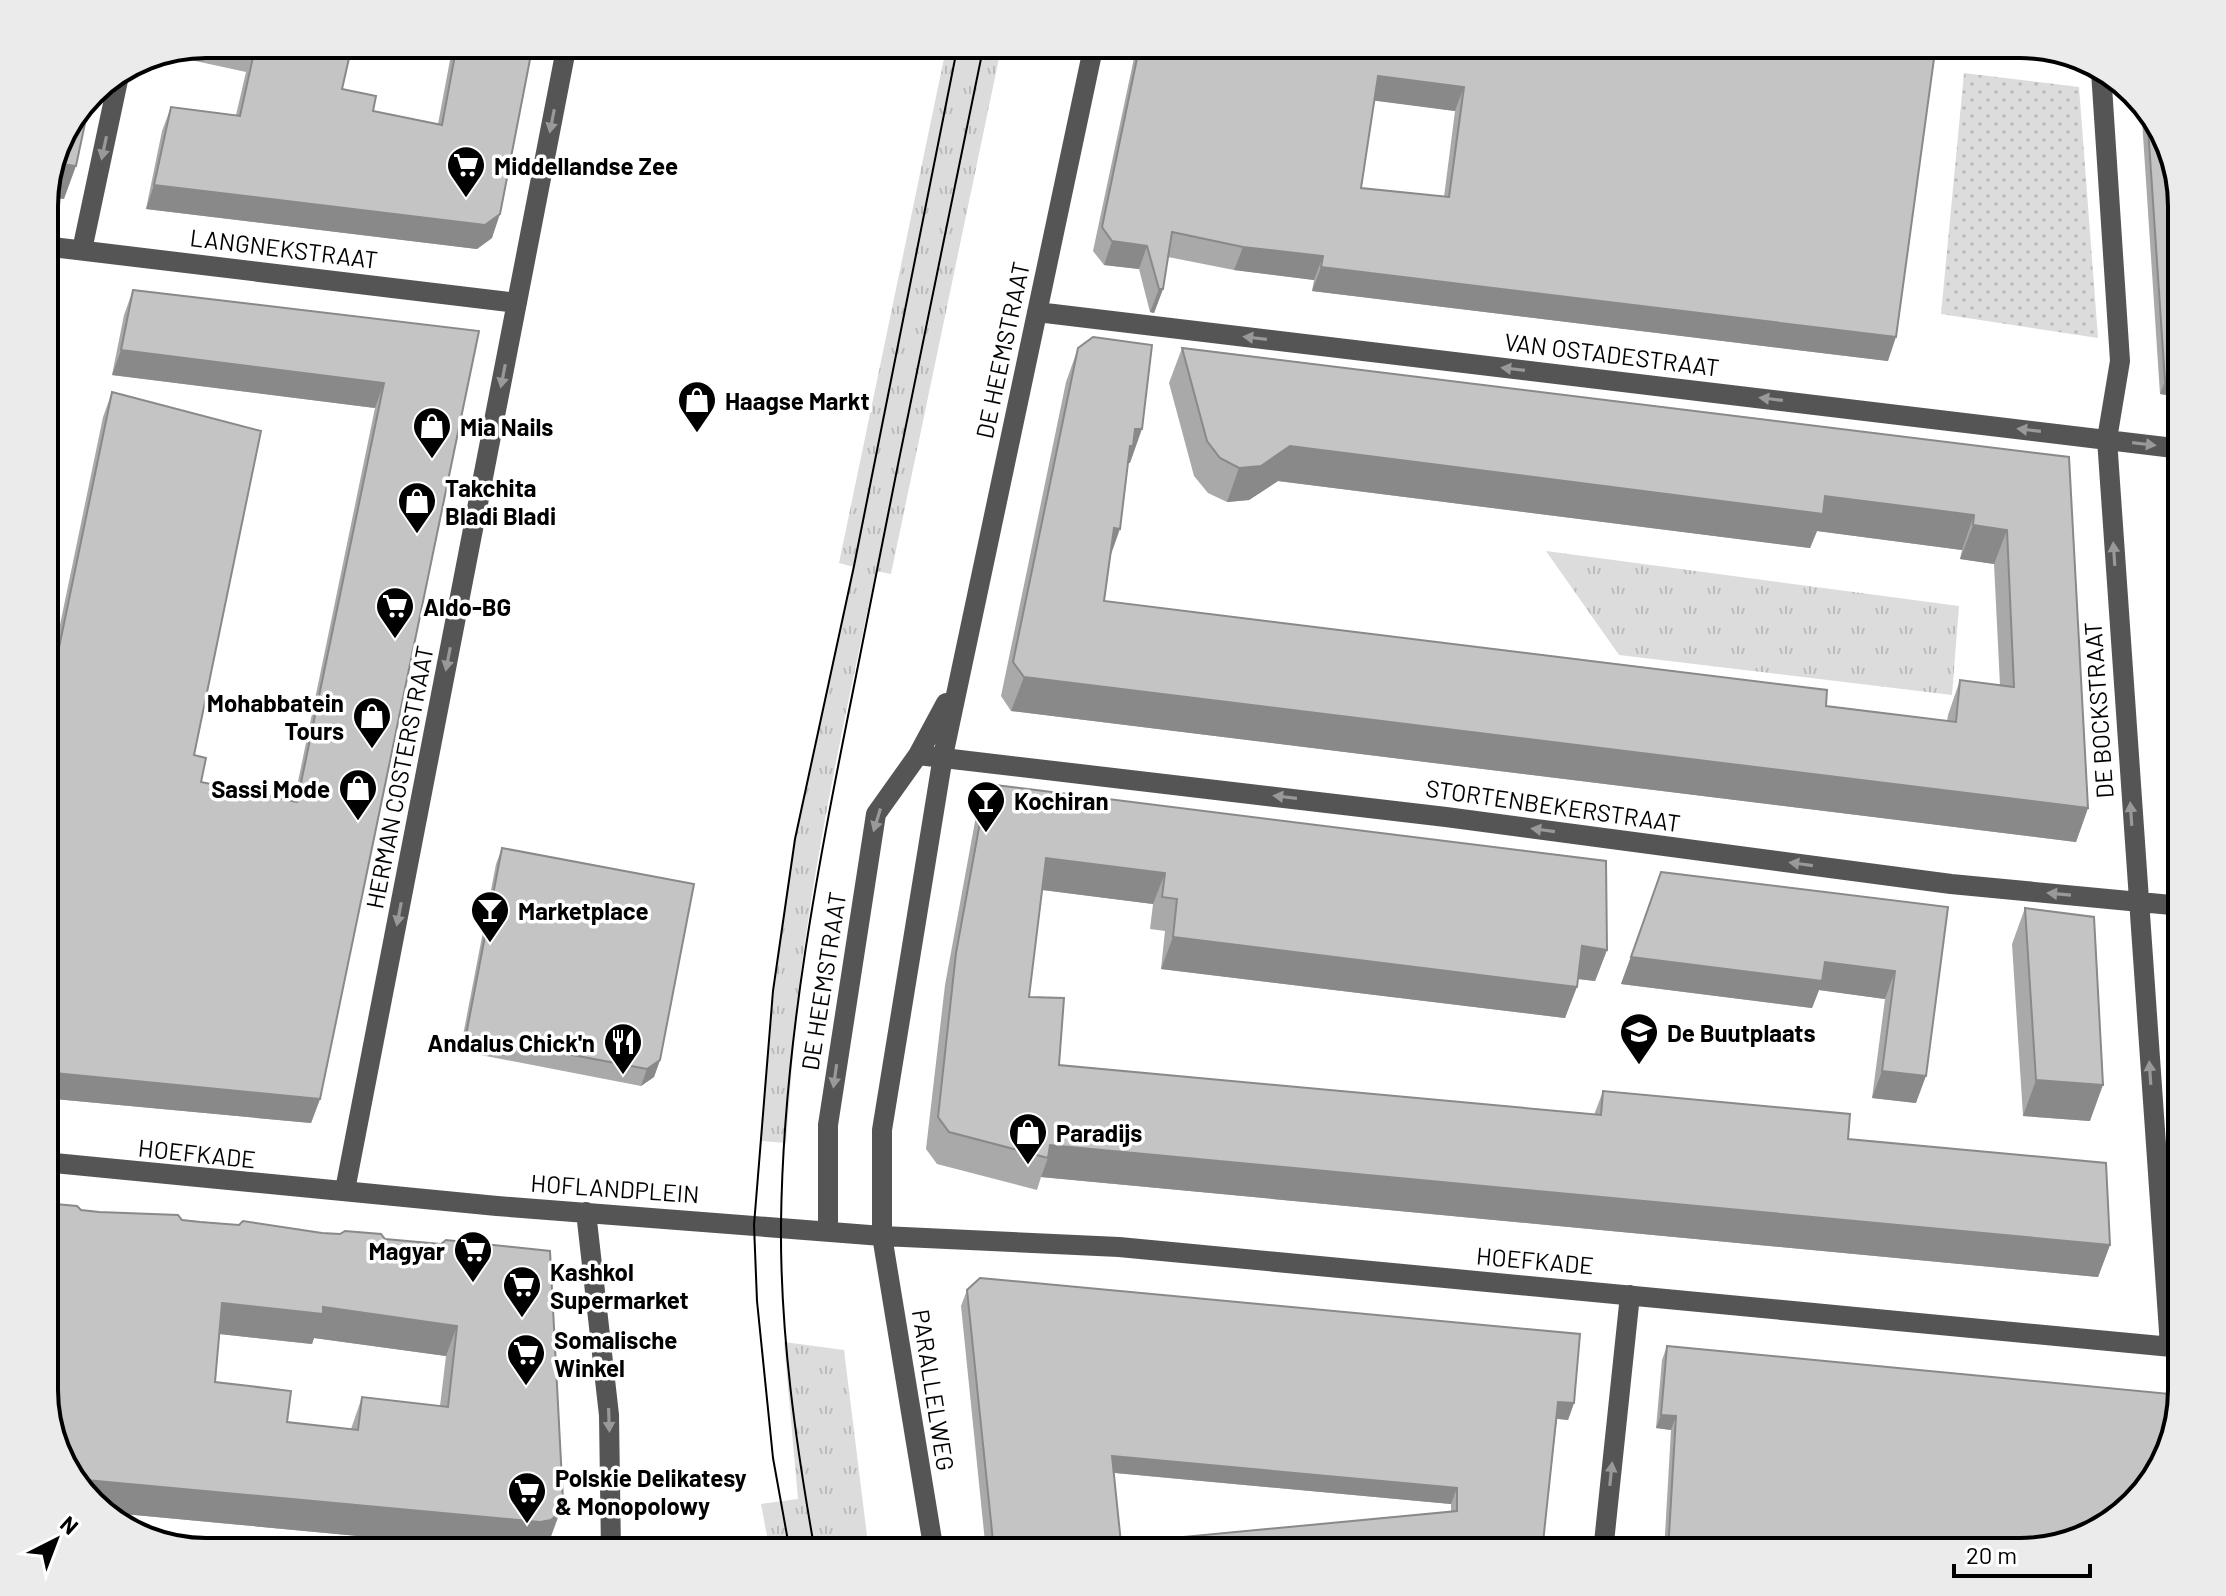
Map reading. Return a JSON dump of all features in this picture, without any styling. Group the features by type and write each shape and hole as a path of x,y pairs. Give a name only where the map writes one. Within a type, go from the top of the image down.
{"street":[{"name":"HERMAN COSTERSTRAAT","path":"345,1190 564,58"},
{"name":"DE HEEMSTRAAT","path":"882,1236 882,1130 943,756 1091,58"},
{"name":"DE BOCKSTRAAT","path":"2102,83 2120,361 2107,439 2137,901 2168,1256"},
{"path":"82,250 116,89"},
{"name":"LANGNEKSTRAAT","path":"58,247 517,303"},
{"name":"VAN OSTADESTRAAT","path":"1037,312 2168,447"},
{"name":"DE HEEMSTRAAT","path":"828,1231 828,1125 876,814 937,723 961,667"},
{"name":"STORTENBEKERSTRAAT","path":"918,755 1431,815 1951,884 2168,904"},
{"name":"HOEFKADE","path":"58,1163 306,1190 345,1190"},
{"name":"HOFLANDPLEIN","path":"345,1190 882,1236"},
{"path":"586,1212 609,1415 611,1538"},
{"name":"HOEFKADE","path":"882,1236 1119,1247 2168,1346"},
{"name":"PARALLELWEG","path":"882,1236 932,1538"},
{"path":"1604,1538 1630,1295"}],"green space":[{"path":"944,58 999,58 891,574 876,571 832,784 805,944 786,1143 761,1141 774,991 795,839 854,567 839,563"},
{"path":"1964,73 2079,87 2098,338 1941,314"},
{"path":"1546,551 1959,606 1952,695 1619,655"},
{"path":"784,1342 844,1350 867,1538 767,1538 761,1504 798,1499"}],"building":[{"path":"253,58 349,58 342,89 376,96 373,111 442,125 454,58 530,58 500,214 485,225 154,185 171,107 240,116"},
{"path":"1137,58 1934,58 1896,337 1321,267 1323,256 1243,247 1172,232 1163,289 1159,289 1147,246 1112,241 1102,227","holes":["1378,76 1464,87 1449,197 1361,188"]},
{"path":"86,121 76,166 64,164 69,149"},
{"path":"2148,133 2157,149 2167,187 2168,381 2165,381"},
{"path":"133,290 479,331 320,1099 58,1073 58,652 112,392 261,431 194,755 206,758 201,782 297,802 384,383 121,350"},
{"path":"1093,337 1152,345 1142,429 1135,429 1133,446 1130,446 1120,529 1114,528 1104,601 1827,690 1826,706 1956,722 1960,680 2014,687 2007,530 1973,525 1974,515 1825,496 1823,514 1290,446 1261,466 1239,468 1220,458 1207,441 1182,348 2069,457 2088,808 1024,677 1013,662 1078,348"},
{"path":"987,784 1606,861 1607,950 1582,946 1577,987 1173,937 1177,899 1162,897 1165,873 1046,858 1029,997 1064,998 1059,1065 1601,1115 1603,1091 1850,1114 1848,1139 2106,1163 2110,1245 1050,1145 1048,1158 949,1132 938,1117 956,953"},
{"path":"502,848 694,884 660,1060 647,1069 466,1035"},
{"path":"1661,872 1948,907 1926,1076 1882,1071 1895,971 1825,962 1822,981 1631,957"},
{"path":"2025,908 2094,917 2103,1085 2036,1080"},
{"path":"58,1204 99,1212 178,1215 182,1220 200,1222 239,1225 243,1221 322,1233 340,1234 345,1231 381,1234 385,1239 441,1244 446,1240 550,1251 563,1500 560,1512 551,1520 540,1522 89,1480 69,1447 59,1409","holes":["222,1303 323,1314 323,1307 457,1326 448,1407 362,1397 358,1430 287,1422 291,1391 215,1382"]},
{"path":"980,1278 1580,1334 1574,1403 1558,1402 1543,1538 1174,1538 1457,1511 1457,1488 1112,1456 1120,1538 993,1538 967,1290"},
{"path":"1667,1346 2168,1394 2163,1428 2153,1455 2125,1495 2085,1523 2030,1538 1669,1538 1676,1416 1661,1415"}],"tram line":[{"path":"787,1538 773,1458 757,1301 754,1225 773,991 795,839 854,566 955,58"},
{"path":"813,1538 790,1389 783,1306 781,1224 788,1086 806,948 829,812 981,58"}],"place":[{"name":"Middellandse Zee","path":"466,199"},
{"name":"Haagse Markt","path":"697,434"},
{"name":"Mia Nails","path":"432,460"},
{"name":"Takchita Bladi Bladi","path":"417,535"},
{"name":"Aldo-BG","path":"395,640"},
{"name":"Mohabbatein Tours","path":"372,750"},
{"name":"Sassi Mode","path":"358,822"},
{"name":"Kochiran","path":"986,834"},
{"name":"Marketplace","path":"490,944"},
{"name":"De Buutplaats","path":"1639,1066"},
{"name":"Andalus Chick'n","path":"623,1076"},
{"name":"Paradijs","path":"1028,1166"},
{"name":"Magyar","path":"473,1284"},
{"name":"Kashkol Supermarket","path":"522,1319"},
{"name":"Somalische Winkel","path":"526,1387"},
{"name":"Polskie Delikatesy & Monopolowy","path":"527,1525"}]}
